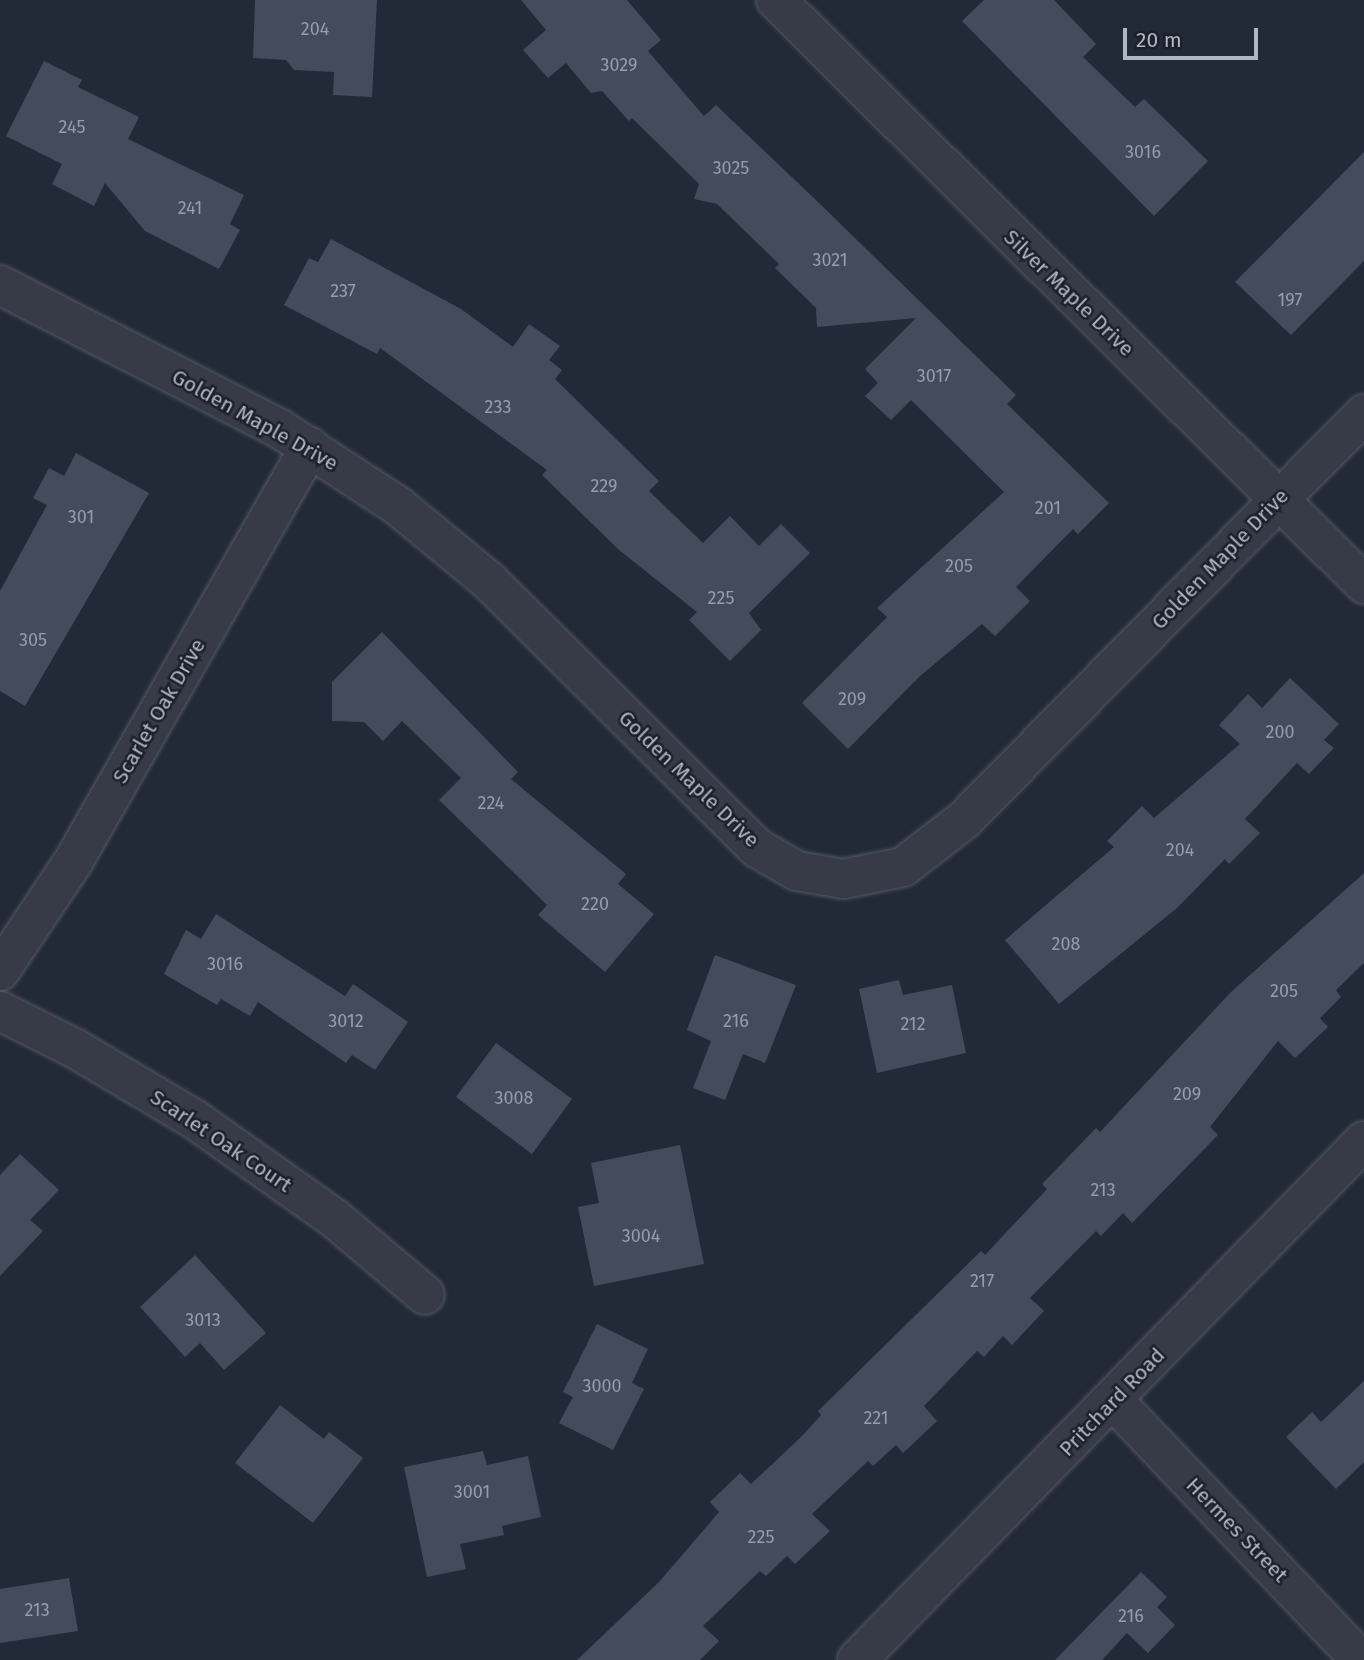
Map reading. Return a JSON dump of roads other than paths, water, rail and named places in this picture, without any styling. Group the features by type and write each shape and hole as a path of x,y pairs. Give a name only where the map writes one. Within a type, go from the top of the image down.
{"street":[{"name":"Silver Maple Drive","path":"776,0 865,94 1280,498 1364,584"},
{"name":"Golden Maple Drive","path":"0,285 310,447 398,506 489,581 757,848 797,871 843,879 904,867 964,820 1364,414"},
{"name":"Scarlet Oak Drive","path":"0,971 73,862 310,447"},
{"name":"Scarlet Oak Court","path":"0,1011 76,1049 194,1119 334,1219 425,1295"},
{"name":"Pritchard Road","path":"857,1660 1114,1401 1364,1141"},
{"name":"Hermes Street","path":"1114,1401 1361,1660"}]}
